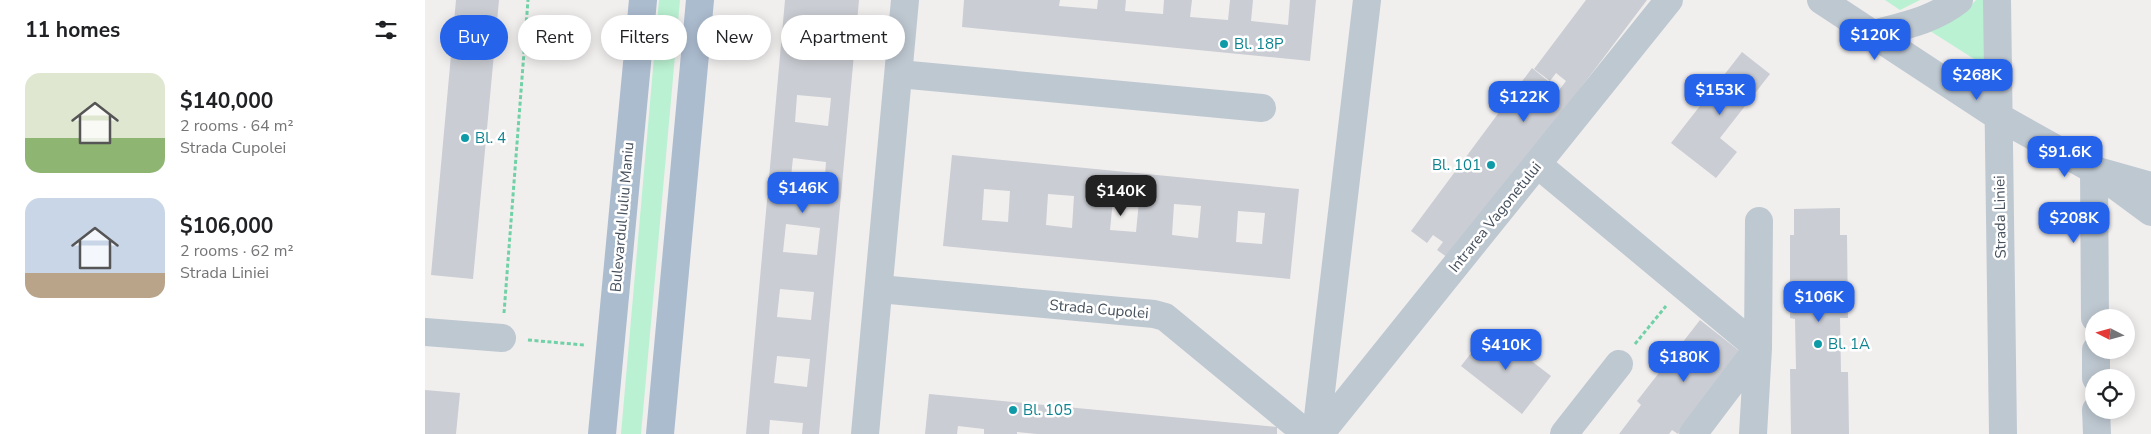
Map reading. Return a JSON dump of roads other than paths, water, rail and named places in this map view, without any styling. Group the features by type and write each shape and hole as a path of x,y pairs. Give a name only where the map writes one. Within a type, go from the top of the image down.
{"main road":[{"name":"Bulevardul Iuliu Maniu","path":"602,434 643,0"},
{"path":"660,434 700,0"}],"street":[{"path":"865,434 905,0"},
{"path":"1316,434 1367,0"},
{"name":"Intrarea Vagonetului","path":"1320,434 1669,0"},
{"path":"1821,0 1999,117 2094,170 2151,212"},
{"path":"1873,34 1926,18 1959,0"},
{"name":"Strada Liniei","path":"1997,0 2003,434"},
{"path":"899,74 1262,108"},
{"path":"1537,164 1759,348"},
{"path":"2094,170 2151,186"},
{"path":"2094,170 2095,309"},
{"path":"1753,434 1759,348 1759,221"},
{"name":"Strada Cupolei","path":"879,289 1154,314 1165,317 1307,434"},
{"path":"425,332 502,338"},
{"path":"1693,434 1759,348"},
{"path":"1564,434 1619,364"},
{"path":"2096,419 2097,434"}],"place":[{"name":"Bl. 18P","path":"1224,44"},
{"name":"Bl. 4","path":"465,138"},
{"name":"Bl. 101","path":"1491,165"},
{"name":"Bl. 1A","path":"1818,344"},
{"name":"Bl. 105","path":"1013,410"}]}
